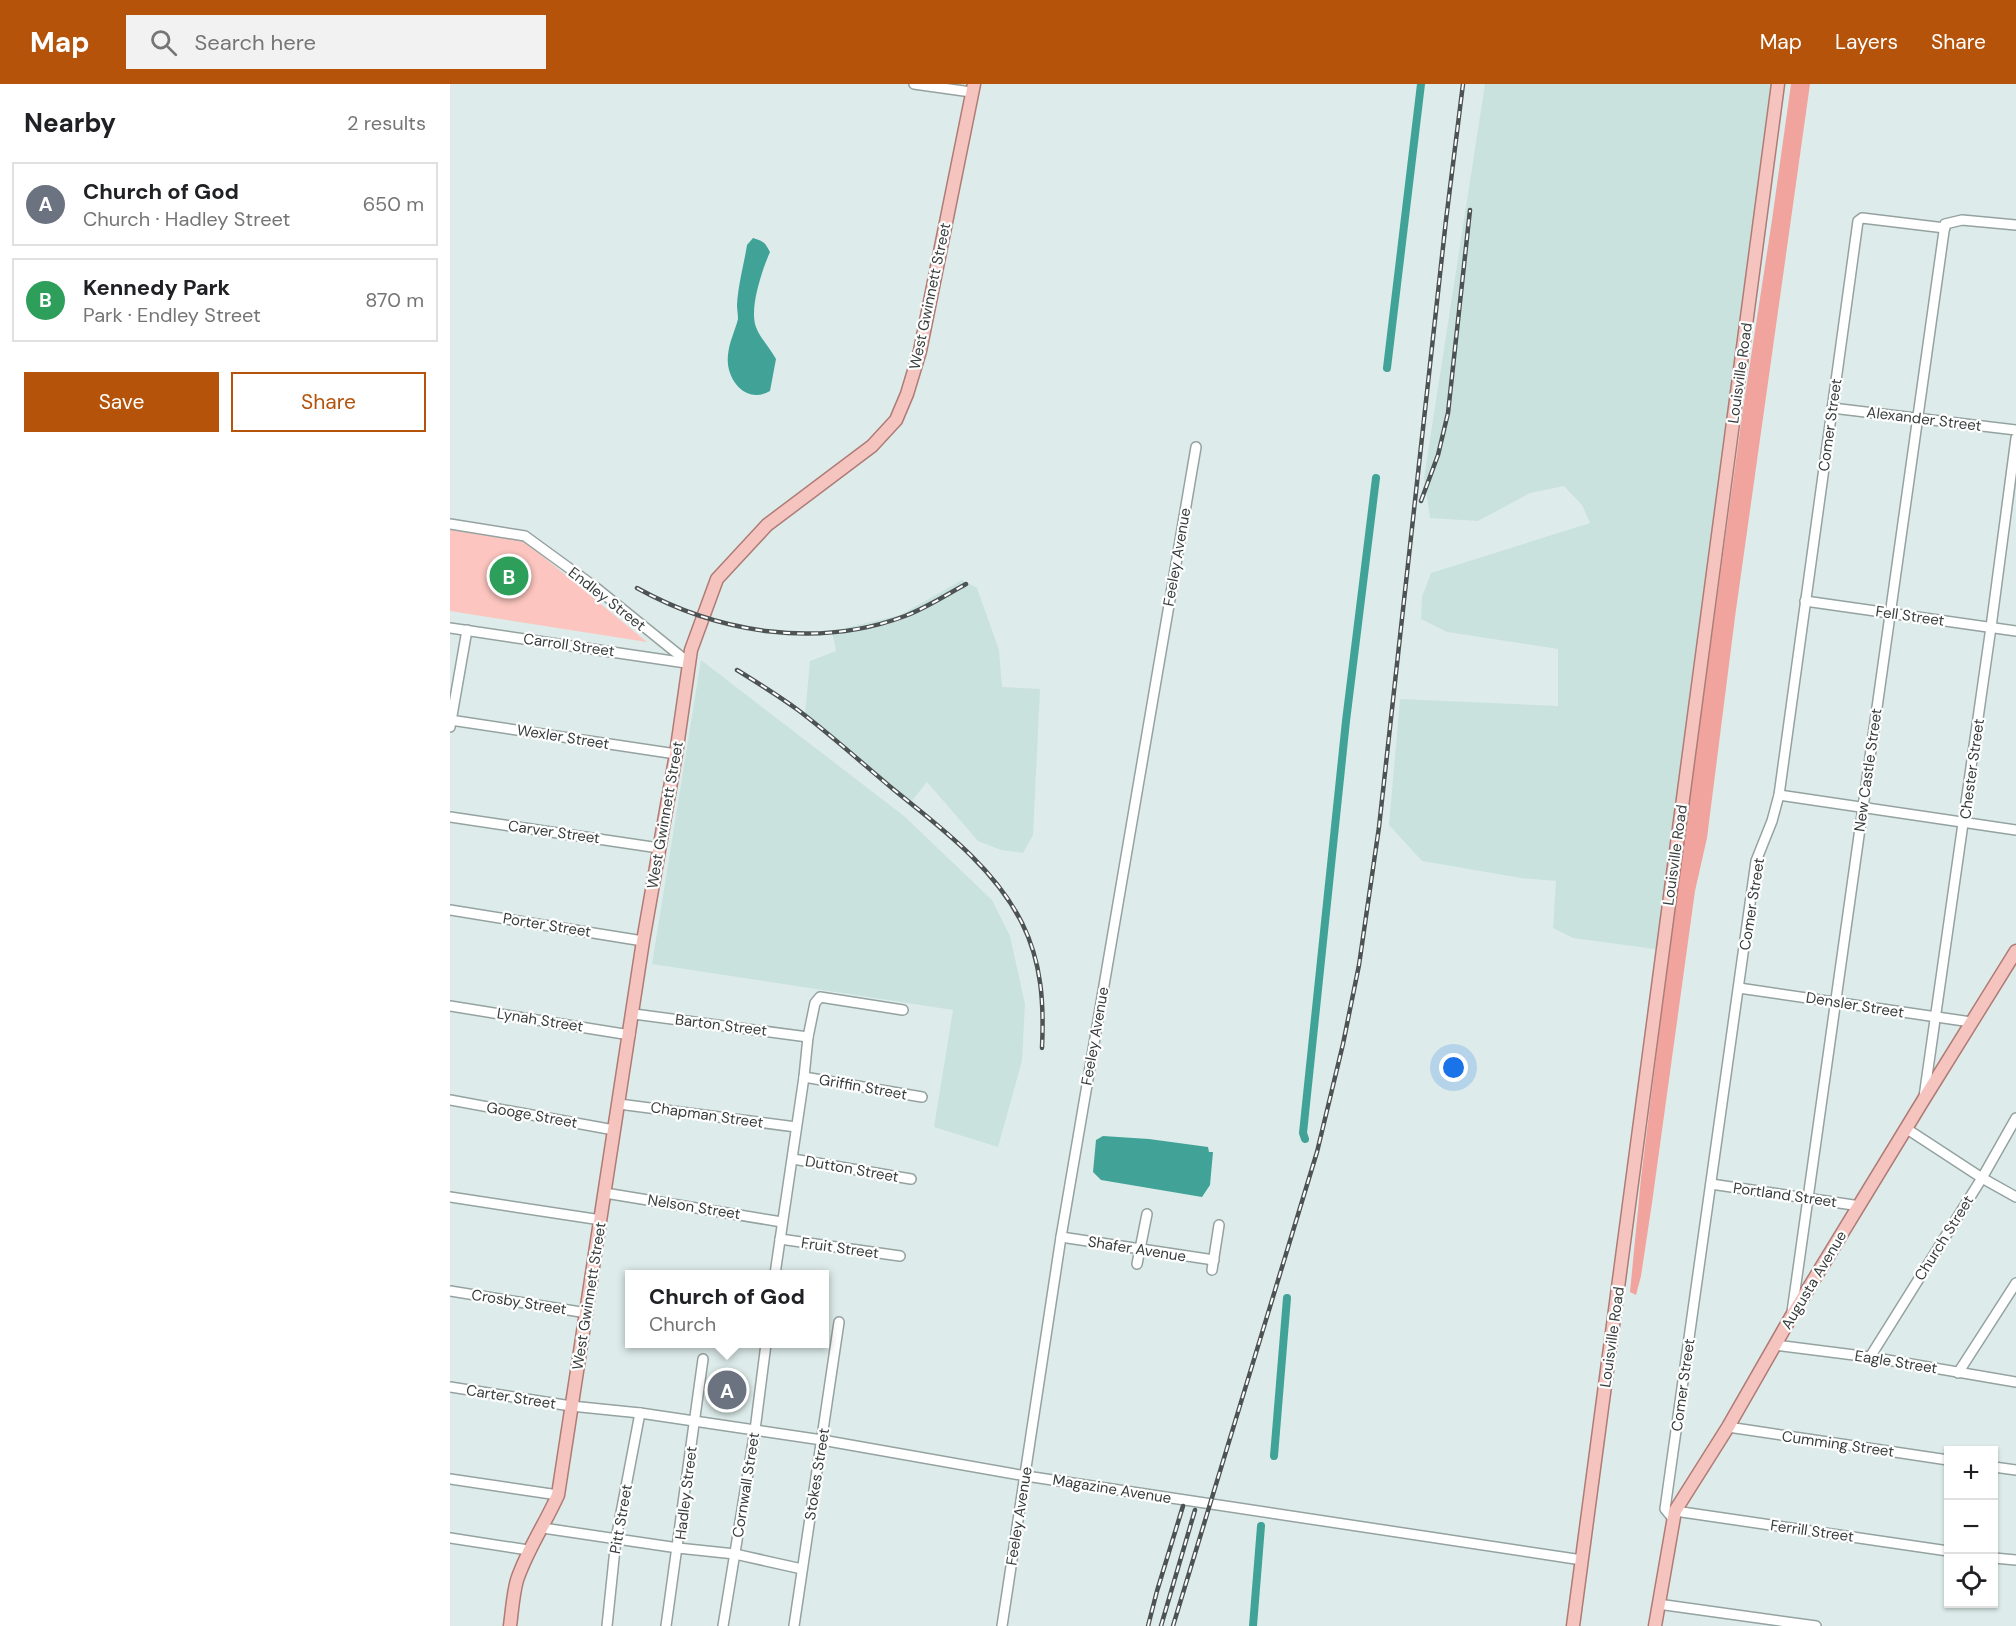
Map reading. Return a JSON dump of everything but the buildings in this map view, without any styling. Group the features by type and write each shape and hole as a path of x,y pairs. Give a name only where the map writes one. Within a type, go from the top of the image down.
{"main road":[{"name":"Louisville Road","path":"1573,1626 1778,84"},
{"name":"West Gwinnett Street","path":"510,1626 516,1582 528,1550 543,1528 558,1495 643,940 676,754 691,650 717,579 767,525 872,446 896,420 907,394 920,351 972,88"},
{"name":"Augusta Avenue","path":"1655,1626 1674,1515 1791,1317 1971,1022 2013,964 2016,951"}],"street":[{"path":"914,84 972,88"},
{"name":"Comer Street","path":"1674,1515 1665,1509 1756,861 1772,821 1779,795 1858,220 1862,218 1945,226"},
{"path":"1945,226 1962,220 2016,225"},
{"name":"New Castle Street","path":"1791,1317 1945,226"},
{"name":"Alexander Street","path":"1832,408 2016,430"},
{"name":"Chester Street","path":"1924,1099 2016,438"},
{"name":"Feeley Avenue","path":"1002,1626 1061,1237 1196,447"},
{"name":"Endley Street","path":"450,524 525,536 595,587 689,663"},
{"name":"Fell Street","path":"1805,601 2016,630"},
{"name":"Carroll Street","path":"450,628 689,663"},
{"path":"450,722 467,630"},
{"name":"Wexler Street","path":"450,722 676,754"},
{"path":"1779,795 2016,830"},
{"name":"Carver Street","path":"450,817 659,848"},
{"name":"Porter Street","path":"450,910 643,940"},
{"name":"Densler Street","path":"1739,988 1971,1022"},
{"path":"776,1270 793,1159 808,1036 815,1004 820,997 903,1010"},
{"name":"Lynah Street","path":"450,1006 630,1035"},
{"name":"Barton Street","path":"633,1014 808,1036"},
{"name":"Griffin Street","path":"804,1077 922,1097"},
{"name":"Googe Street","path":"450,1100 614,1130"},
{"name":"Chapman Street","path":"619,1104 796,1127"},
{"name":"Church Street","path":"1870,1357 1982,1178 2016,1118"},
{"path":"1907,1129 1982,1178 2016,1197"},
{"name":"Dutton Street","path":"793,1159 911,1179"},
{"name":"Portland Street","path":"1711,1184 1860,1206"},
{"name":"Nelson Street","path":"605,1193 782,1222"},
{"path":"450,1197 601,1220"},
{"path":"1137,1264 1147,1214"},
{"name":"Shafer Avenue","path":"1061,1237 1141,1249 1213,1265 1219,1225"},
{"name":"Fruit Street","path":"780,1239 900,1256"},
{"path":"1958,1373 2016,1283"},
{"name":"Crosby Street","path":"450,1291 587,1313"},
{"name":"Stokes Street","path":"794,1626 839,1322"},
{"name":"Eagle Street","path":"1775,1345 1870,1357 2016,1382"},
{"name":"Cornwall Street","path":"723,1626 755,1430 765,1348"},
{"name":"Hadley Street","path":"666,1626 704,1359"},
{"name":"Carter Street","path":"450,1387 571,1406"},
{"name":"Magazine Avenue","path":"571,1406 640,1413 822,1440 1026,1476 1582,1560"},
{"name":"Pitt Street","path":"607,1626 616,1539 640,1413"},
{"name":"Cumming Street","path":"1728,1427 1944,1459"},
{"path":"1998,1468 2016,1470"},
{"path":"450,1479 558,1495"},
{"name":"Ferrill Street","path":"1674,1515 1944,1550"},
{"path":"543,1528 735,1554 802,1569"},
{"path":"450,1538 528,1550"},
{"path":"1998,1558 2016,1560"},
{"path":"1658,1604 1816,1626"}],"shaded area":[{"path":"1485,84 1779,84 1662,950 1573,938 1553,928 1556,881 1521,878 1422,861 1389,825 1400,699 1558,706 1558,649 1447,632 1421,619 1422,597 1431,573 1590,523 1582,505 1564,486 1530,493 1478,521 1430,518 1424,478"},
{"path":"1791,84 1810,84 1735,617 1707,838 1695,891 1652,1203 1636,1295 1630,1292 1641,1178 1677,890 1743,409"},
{"path":"753,238 763,242 770,252 757,290 754,319 758,331 776,359 770,391 753,395 745,392 734,381 730,373 728,355 738,319 737,305 747,245"},
{"path":"450,529 524,541 647,642 450,611"},
{"path":"962,580 977,588 999,650 1002,687 1040,689 1033,835 1023,853 1001,850 978,841 927,782 910,803 805,715 810,661 836,651 832,631 900,615"},
{"path":"701,660 904,816 992,900 1010,936 1025,1004 1022,1061 998,1147 934,1127 953,1010 652,964"},
{"path":"1103,1136 1149,1139 1208,1147 1209,1152 1213,1152 1210,1185 1202,1197 1101,1180 1093,1172 1096,1140"}],"waterway":[{"path":"1387,368 1421,84"},
{"path":"1305,1139 1303,1133 1346,721 1376,478"},
{"path":"1274,1456 1287,1298"},
{"path":"1253,1626 1261,1526"}],"railway":[{"path":"1173,1626 1317,1152 1359,965 1379,827 1463,84"},
{"path":"1421,501 1438,455 1448,413 1470,210"},
{"path":"637,588 701,616 734,625 803,634 837,632 872,626 905,616 966,584"},
{"path":"737,670 798,710 822,729 948,834 982,866 997,884 1022,923 1034,953 1042,1000 1042,1048"},
{"path":"1148,1626 1183,1506"},
{"path":"1161,1626 1195,1510"}],"place":[{"name":"Kennedy Park","path":"509,576"},
{"name":"Church of God","path":"727,1390"}]}
